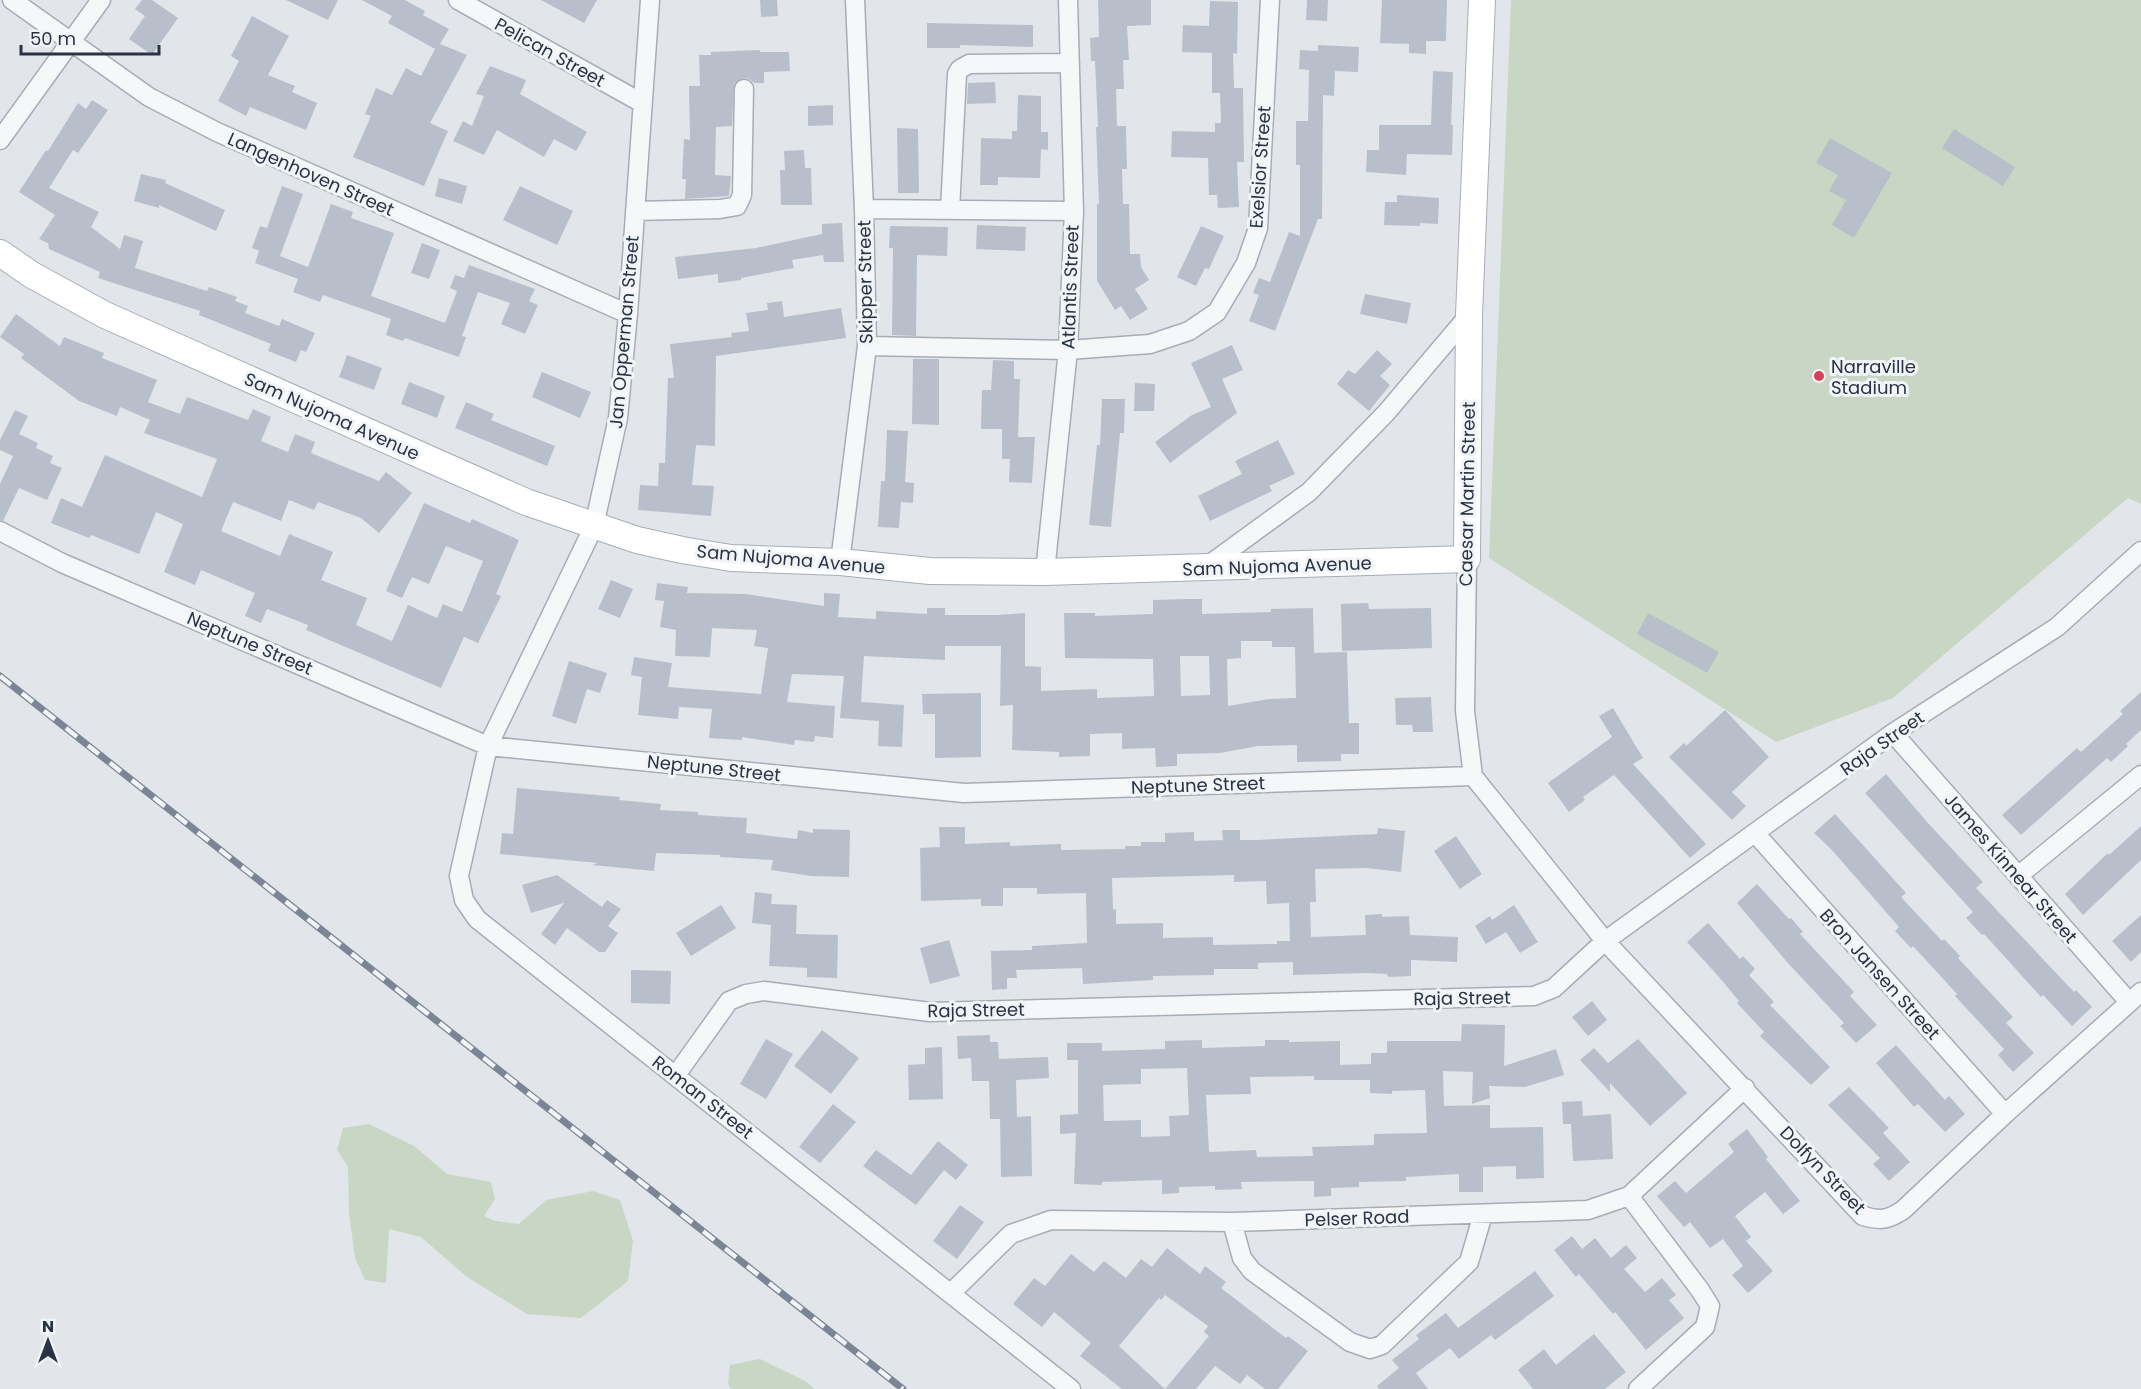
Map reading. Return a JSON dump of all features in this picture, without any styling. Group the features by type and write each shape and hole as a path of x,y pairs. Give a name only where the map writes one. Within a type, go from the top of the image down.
{"street":[{"name":"Langenhoven Street","path":"12,0 149,97 217,132 628,314"},
{"path":"0,140 101,0"},
{"name":"Pelican Street","path":"458,0 642,103"},
{"name":"Jan Opperman Street","path":"488,746 594,526 618,418 651,0"},
{"name":"Skipper Street","path":"840,562 867,346 855,0"},
{"name":"Atlantis Street","path":"1045,572 1068,350 1074,211 1068,0"},
{"name":"Exelsior Street","path":"867,346 1068,350 1150,344 1189,331 1217,312 1246,263 1258,228 1270,0"},
{"name":"Caesar Martin Street","path":"1473,776 1465,711 1469,315 1482,0"},
{"path":"950,210 957,74 960,69 969,64 1070,63"},
{"path":"635,211 720,209 737,206 742,195 744,89"},
{"path":"864,209 1074,211"},
{"name":"Sam Nujoma Avenue","path":"0,253 32,275 105,315 526,502 636,540 682,550 731,558 840,562 930,571 1045,572 1467,559"},
{"path":"1206,567 1309,492 1386,413 1469,315"},
{"name":"Neptune Street","path":"0,531 62,562 488,746 964,793 1473,776"},
{"name":"Raja Street","path":"676,1075 729,1001 746,994 764,991 930,1012 1534,996 1554,988 1605,941 1893,733 2057,627 2141,551"},
{"name":"James Kinnear Street","path":"1893,733 2018,876 2135,997"},
{"name":"Roman Street","path":"488,746 459,876 464,900 477,919 1071,1389"},
{"path":"2018,876 2141,775"},
{"path":"1473,776 1605,941"},
{"name":"Bron Jansen Street","path":"1755,833 2005,1114"},
{"name":"Dolfyn Street","path":"1605,941 1854,1207 1863,1216 1879,1220 1893,1217 1904,1210 2005,1114 2135,997"},
{"name":"Pelser Road","path":"951,1293 1011,1234 1051,1220 1232,1222 1588,1210 1629,1196 1744,1088"},
{"path":"1629,1196 1710,1306 1705,1327 1638,1389"},
{"path":"1232,1222 1242,1258 1252,1271 1350,1342 1370,1349 1382,1344 1469,1262 1483,1215"}],"green space":[{"name":"Narraville Stadium","path":"1511,0 2141,0 2141,504 2128,498 1893,698 1776,742 1489,558"},
{"path":"369,1124 414,1146 447,1174 491,1182 495,1199 484,1216 495,1221 519,1224 546,1200 593,1191 620,1200 633,1241 628,1281 581,1318 527,1314 467,1277 421,1237 389,1229 386,1283 365,1280 355,1258 349,1213 348,1167 337,1150 343,1128"},
{"path":"760,1359 805,1381 815,1389 731,1389 728,1384 730,1365"}],"building":[{"path":"142,0 152,0 178,18 152,55 129,39 145,16 135,9"},
{"path":"286,0 338,0 328,20"},
{"path":"362,0 405,0 425,11 423,15 449,29 440,44 467,55 430,123 448,131 424,186 353,157 371,116 365,114 376,88 392,95 406,68 421,76 435,49 388,23 392,16"},
{"path":"541,0 597,0 584,23"},
{"path":"760,0 777,0 778,16 761,17"},
{"path":"1098,0 1151,0 1151,25 1127,26 1129,60 1123,60 1124,89 1116,89 1117,126 1126,126 1127,169 1122,169 1123,204 1129,204 1130,254 1140,254 1141,267 1149,280 1135,289 1148,309 1130,320 1121,306 1115,310 1097,281 1097,204 1099,204 1096,127 1098,127 1095,61 1091,61 1090,38 1099,37"},
{"path":"1307,0 1328,0 1327,21 1306,20"},
{"path":"1382,0 1447,0 1446,41 1426,41 1426,54 1409,53 1409,44 1380,43"},
{"path":"1210,1 1238,2 1237,54 1233,53 1234,88 1243,88 1244,162 1237,162 1239,207 1218,208 1217,195 1209,195 1208,158 1171,157 1172,131 1215,132 1215,123 1221,123 1220,93 1212,93 1212,53 1182,52 1183,25 1209,26"},
{"path":"252,16 289,36 268,75 295,86 292,92 317,103 306,130 250,107 246,116 218,101 239,61 231,56"},
{"path":"927,23 1033,25 1033,47 960,45 960,48 927,48"},
{"path":"1318,45 1359,47 1358,72 1335,71 1334,96 1323,95 1322,219 1318,219 1275,331 1249,321 1259,295 1253,293 1259,278 1270,282 1289,232 1300,236 1300,165 1296,165 1296,121 1308,121 1309,70 1299,69 1300,50 1318,51"},
{"path":"760,50 760,52 789,52 790,71 764,72 764,83 754,83 744,78 734,84 732,126 716,127 715,175 731,176 729,196 685,199 686,179 682,179 684,139 690,140 689,86 700,86 699,55 711,55 711,52"},
{"path":"490,66 526,80 520,94 587,132 576,151 554,139 544,157 497,130 484,155 453,141 463,121 472,126 484,96 476,94"},
{"path":"1433,71 1453,72 1452,155 1407,154 1406,175 1366,172 1367,150 1379,150 1379,125 1431,125"},
{"path":"995,82 996,103 967,104 968,83"},
{"path":"1018,95 1041,96 1041,132 1048,132 1048,150 1041,149 1040,178 998,177 998,185 980,185 981,138 1012,139 1012,131 1017,131"},
{"path":"92,100 108,110 78,153 73,150 49,188 99,212 91,227 120,249 124,235 143,241 135,268 207,291 209,287 237,297 235,301 248,306 245,313 279,326 282,319 315,333 306,352 301,350 296,362 268,351 271,344 199,315 200,311 98,278 100,272 49,249 48,243 39,239 55,215 19,192 78,103 86,109"},
{"path":"833,105 833,125 808,126 808,106"},
{"path":"897,128 918,129 919,193 898,193"},
{"path":"1954,129 2015,167 2003,186 1942,148"},
{"path":"1830,138 1892,173 1854,238 1832,225 1846,200 1829,191 1838,175 1816,163"},
{"path":"804,150 805,168 811,168 812,205 781,205 780,170 785,170 784,151"},
{"path":"141,174 166,180 165,183 225,210 216,231 159,205 159,208 134,201"},
{"path":"439,178 467,186 462,204 435,196"},
{"path":"282,186 303,194 280,256 308,267 331,204 353,212 351,218 394,233 371,296 445,323 457,291 450,288 455,275 464,278 469,265 535,289 529,301 538,305 525,334 501,324 510,303 478,292 462,336 466,337 459,357 405,338 403,341 386,335 391,319 323,295 320,302 293,292 298,279 255,263 259,251 252,248 260,226 267,228"},
{"path":"520,186 573,211 557,245 503,220"},
{"path":"1397,195 1439,198 1438,224 1384,225 1385,202 1397,202"},
{"path":"842,223 844,262 824,262 823,255 792,260 794,268 741,278 741,280 718,283 718,274 678,279 675,257 756,248 822,234 822,224"},
{"path":"977,225 1026,227 1025,251 976,249"},
{"path":"890,226 948,227 947,256 917,255 916,336 892,335 893,248 889,248"},
{"path":"1201,226 1224,236 1209,269 1205,268 1196,286 1177,277"},
{"path":"422,243 440,250 429,279 411,273"},
{"path":"1365,294 1411,303 1407,324 1360,314"},
{"path":"782,301 784,317 841,308 846,338 716,356 715,446 696,445 692,485 714,486 711,516 638,510 640,485 658,486 659,463 665,463 668,378 674,378 670,344 732,337 731,333 749,331 746,313 768,310 767,303"},
{"path":"16,314 60,346 64,337 104,353 102,358 157,380 148,402 180,414 187,397 248,420 253,409 271,417 261,441 288,452 295,434 315,442 311,453 379,481 386,472 412,493 379,533 361,518 318,502 314,510 289,500 281,521 233,502 221,531 280,556 289,534 333,552 321,580 367,598 356,625 392,641 408,605 437,618 443,604 462,612 483,561 446,546 429,584 412,577 402,598 386,591 424,503 470,523 472,519 519,540 496,594 501,596 478,643 464,637 441,688 306,630 308,625 267,609 261,623 245,616 255,593 201,570 195,585 164,572 183,524 156,512 139,554 91,535 89,538 51,523 61,498 82,507 105,455 202,497 217,459 144,433 150,420 120,407 117,416 79,401 21,358 24,354 0,337"},
{"path":"1232,345 1243,370 1222,379 1237,413 1170,463 1155,442 1192,415 1211,407 1191,363"},
{"path":"1377,350 1392,364 1380,376 1390,385 1369,411 1337,384 1348,370 1355,374"},
{"path":"347,355 382,368 374,390 339,377"},
{"path":"913,359 939,359 939,425 912,424"},
{"path":"993,360 1014,361 1014,379 1020,379 1018,437 1035,437 1032,483 1009,482 1010,459 1002,459 1002,429 981,429 982,390 991,390"},
{"path":"542,372 591,392 580,418 532,397"},
{"path":"409,382 445,396 437,418 401,404"},
{"path":"1135,383 1155,384 1154,411 1134,411"},
{"path":"1102,399 1125,399 1124,433 1120,433 1111,527 1089,525 1097,445 1100,445"},
{"path":"466,402 494,414 491,420 555,446 547,466 455,428"},
{"path":"15,410 28,416 19,434 38,443 36,448 53,456 50,463 62,468 47,500 19,488 3,521 0,520 0,484 13,456 0,450 0,440"},
{"path":"887,430 908,431 905,482 914,483 913,503 901,502 899,528 878,527 881,481 885,481"},
{"path":"1278,440 1295,474 1269,486 1272,491 1210,521 1198,496 1242,474 1235,461"},
{"path":"611,580 633,589 620,618 598,609"},
{"path":"657,583 688,587 687,593 746,594 824,606 824,593 840,594 838,617 876,619 876,611 927,614 927,608 945,608 945,615 1025,613 1025,666 1041,667 1041,691 1097,689 1097,698 1154,696 1153,659 1065,658 1064,613 1095,613 1095,616 1153,614 1153,600 1187,599 1202,599 1202,614 1313,608 1314,653 1347,652 1349,723 1359,723 1359,754 1341,754 1341,761 1297,762 1297,745 1258,746 1220,753 1177,754 1177,766 1156,767 1155,748 1122,749 1122,733 1090,734 1090,756 1059,757 1059,752 1012,750 1013,705 1000,706 1001,646 945,646 945,660 864,656 861,702 904,705 902,747 878,746 879,721 840,718 844,676 792,674 787,702 835,706 833,738 815,736 814,742 795,740 794,745 742,737 742,740 709,738 712,709 679,707 678,719 638,715 642,677 631,675 634,657 672,663 668,687 761,694 768,648 754,646 757,630 712,628 710,657 675,656 676,630 660,627 664,601 655,600","holes":["1241,641 1272,641 1272,647 1295,647 1296,698 1269,699 1228,706 1227,659 1241,658","1180,656 1209,656 1210,695 1181,696"]},
{"path":"1368,603 1369,609 1431,608 1432,648 1342,651 1341,604"},
{"path":"1648,613 1719,652 1707,673 1637,634"},
{"path":"569,661 607,673 600,693 587,689 576,724 552,716"},
{"path":"2141,692 2141,730 2126,744 2128,746 2111,762 2107,758 2021,835 2002,815 2077,748 2081,752 2123,714 2120,711"},
{"path":"981,693 981,757 935,758 935,714 923,714 922,694"},
{"path":"1431,697 1433,732 1413,732 1412,725 1396,725 1395,698"},
{"path":"1613,708 1643,758 1633,764 1706,844 1690,858 1614,775 1583,797 1585,800 1569,812 1548,783 1612,737 1599,716"},
{"path":"1725,710 1769,757 1732,792 1746,806 1732,820 1669,757 1684,743 1686,746"},
{"path":"1886,774 1983,882 1976,888 2074,992 2076,990 2092,1007 2072,1026 2043,995 2041,997 1984,934 1982,935 1966,918 1973,912 1865,793"},
{"path":"517,788 620,797 619,800 661,804 660,810 747,818 746,833 797,839 798,830 813,833 813,829 850,830 849,877 811,876 771,870 773,860 720,857 720,855 656,853 654,871 592,865 598,863 500,854 502,833 513,834"},
{"path":"1835,814 1906,893 1901,897 1942,941 1944,939 1960,956 1958,958 2013,1017 2006,1023 2034,1053 2013,1072 1998,1055 2004,1049 1913,946 1911,948 1895,931 1899,927 1831,849 1814,833"},
{"path":"2141,826 2141,860 2083,915 2065,894 2108,853 2109,855"},
{"path":"939,827 965,827 965,844 1010,842 1010,846 1061,844 1061,850 1125,849 1125,846 1141,846 1141,842 1165,842 1165,833 1194,832 1194,841 1223,840 1222,830 1240,830 1240,840 1377,834 1378,828 1405,831 1401,872 1367,868 1315,869 1316,902 1310,902 1311,937 1366,935 1365,915 1409,916 1410,935 1458,937 1457,962 1411,960 1411,976 1388,977 1387,974 1367,973 1293,975 1293,962 1258,963 1258,969 1214,969 1214,975 1153,976 1153,980 1083,984 1082,968 1016,970 1017,978 1007,978 1007,989 992,990 991,951 1032,950 1032,946 1087,943 1086,893 1037,894 1037,888 1003,888 1003,906 981,906 981,899 921,901 920,848 940,847","holes":["1234,875 1234,882 1266,881 1267,904 1289,903 1290,941 1277,941 1277,944 1213,945 1213,937 1163,938 1163,923 1116,924 1112,878"]},
{"path":"1456,836 1482,874 1460,889 1434,851"},
{"path":"557,875 602,907 607,900 621,909 608,926 618,933 605,952 599,952 567,928 555,945 541,934 564,903 531,913 522,885"},
{"path":"1757,884 1803,932 1800,934 1854,992 1850,996 1877,1025 1856,1043 1840,1026 1844,1023 1787,962 1737,903"},
{"path":"755,892 772,894 771,904 797,905 796,934 838,935 837,978 807,977 807,968 769,966 771,925 752,923"},
{"path":"721,905 736,928 691,956 676,933"},
{"path":"1514,905 1538,942 1520,953 1506,932 1486,944 1475,926 1490,916 1492,920"},
{"path":"2141,915 2141,952 2131,962 2112,941"},
{"path":"1708,923 1740,959 1743,956 1755,969 1749,975 1774,1002 1770,1005 1830,1067 1811,1085 1760,1036 1764,1032 1687,942"},
{"path":"949,940 960,976 930,984 920,948"},
{"path":"631,970 671,971 670,1004 631,1003"},
{"path":"1592,1001 1607,1020 1588,1036 1572,1017"},
{"path":"1462,1024 1505,1025 1504,1066 1556,1049 1564,1075 1525,1087 1489,1086 1490,1098 1472,1104 1473,1072 1443,1071 1444,1106 1490,1105 1490,1128 1543,1127 1544,1178 1516,1179 1516,1166 1483,1167 1483,1192 1459,1192 1459,1174 1406,1177 1406,1181 1359,1182 1359,1187 1331,1188 1331,1196 1314,1197 1314,1181 1241,1182 1242,1189 1215,1190 1215,1186 1179,1187 1179,1193 1162,1194 1162,1180 1102,1182 1102,1185 1074,1184 1076,1133 1060,1134 1060,1115 1078,1114 1078,1060 1067,1060 1067,1043 1102,1043 1102,1051 1165,1049 1165,1041 1202,1040 1202,1048 1265,1046 1265,1040 1340,1041 1340,1065 1371,1064 1371,1053 1387,1053 1387,1041 1461,1041","holes":["1187,1068 1189,1115 1169,1116 1170,1136 1141,1137 1141,1120 1104,1121 1103,1085 1141,1084 1141,1069","1314,1076 1314,1080 1370,1080 1370,1093 1392,1094 1392,1091 1425,1090 1427,1133 1374,1134 1374,1145 1312,1147 1313,1156 1257,1157 1256,1150 1209,1152 1206,1095 1251,1094 1250,1077"]},
{"path":"822,1030 859,1058 831,1094 794,1066"},
{"path":"990,1035 990,1042 998,1042 999,1059 1048,1057 1049,1078 1016,1080 1017,1117 1031,1116 1032,1176 1001,1177 1000,1119 990,1119 989,1081 972,1081 971,1058 958,1059 957,1036"},
{"path":"766,1039 793,1054 766,1099 740,1084"},
{"path":"1638,1039 1687,1093 1650,1126 1610,1083 1610,1092 1580,1060 1594,1048 1608,1063"},
{"path":"1896,1045 1945,1100 1949,1096 1965,1114 1945,1132 1918,1104 1914,1107 1876,1063"},
{"path":"942,1047 943,1099 909,1100 908,1065 925,1064 925,1048"},
{"path":"1849,1087 1889,1128 1883,1133 1910,1162 1889,1181 1873,1164 1880,1158 1828,1105"},
{"path":"1582,1101 1583,1116 1611,1114 1613,1159 1573,1161 1571,1124 1563,1124 1562,1102"},
{"path":"833,1104 856,1122 820,1163 799,1147"},
{"path":"1747,1129 1768,1157 1766,1159 1800,1201 1783,1214 1765,1192 1735,1216 1751,1237 1746,1241 1773,1271 1748,1293 1732,1275 1743,1266 1723,1239 1710,1248 1690,1222 1684,1227 1657,1196 1675,1181 1686,1193 1734,1152 1728,1144"},
{"path":"938,1141 968,1165 956,1180 944,1170 916,1205 863,1166 876,1150 911,1175"},
{"path":"960,1205 984,1222 957,1259 933,1241"},
{"path":"1572,1236 1582,1249 1595,1238 1611,1258 1626,1245 1637,1258 1624,1269 1645,1292 1662,1278 1676,1295 1669,1300 1684,1318 1646,1350 1615,1312 1613,1314 1579,1274 1576,1277 1554,1250"},
{"path":"1167,1248 1200,1274 1205,1266 1226,1282 1221,1288 1286,1338 1288,1336 1308,1351 1278,1389 1265,1389 1247,1375 1240,1384 1215,1366 1196,1389 1165,1389 1122,1389 1080,1356 1091,1343 1054,1312 1042,1327 1013,1304 1034,1278 1045,1286 1071,1254 1094,1272 1104,1261 1126,1278 1141,1259 1152,1267","holes":["1165,1295 1208,1326 1204,1332 1209,1336 1165,1389 1119,1346 1159,1298 1161,1300"]},
{"path":"1535,1271 1554,1296 1495,1340 1491,1335 1459,1359 1450,1348 1416,1373 1428,1389 1379,1389 1377,1386 1399,1368 1392,1360 1419,1339 1416,1335 1446,1313 1458,1328"},
{"path":"1594,1334 1626,1372 1605,1389 1533,1389 1518,1370 1544,1349 1556,1365"}],"railway":[{"path":"0,676 903,1389"}],"place":[{"name":"Narraville Stadium","path":"1819,376"}]}
